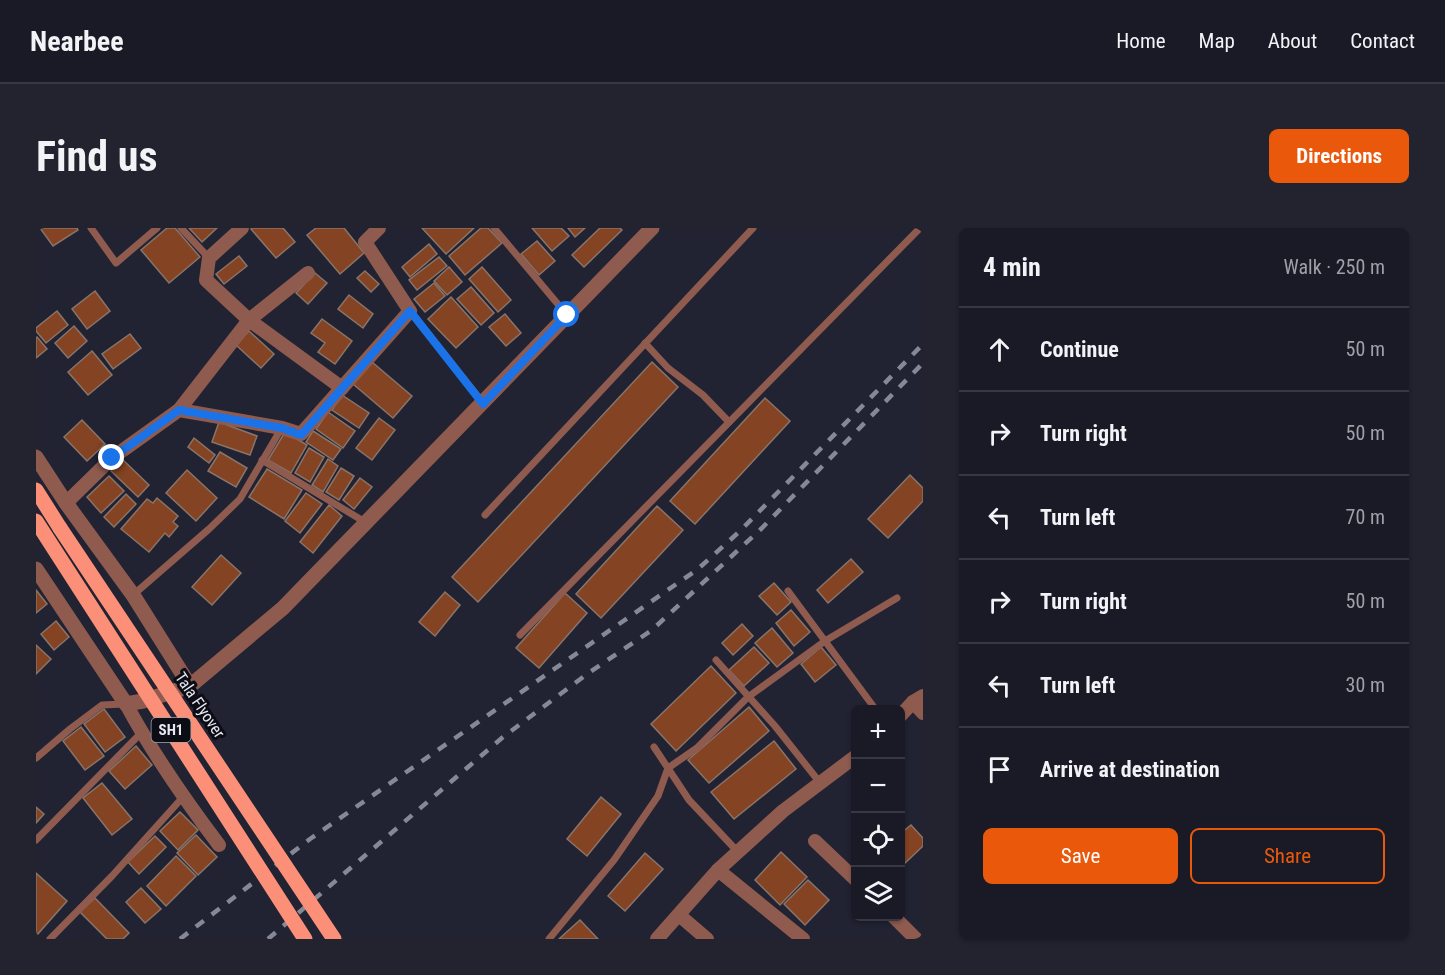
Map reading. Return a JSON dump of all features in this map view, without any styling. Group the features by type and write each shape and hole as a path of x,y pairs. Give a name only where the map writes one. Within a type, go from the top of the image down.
{"main road":[{"name":"Tala Flyover","path":"36,490 334,939"},
{"name":"SH1","path":"36,521 305,939"}],"street":[{"path":"242,228 209,258 206,279 249,320 342,388"},
{"path":"179,410 282,428 301,435 410,311 365,242 379,228"},
{"path":"126,704 142,702 190,686 283,608 652,228"},
{"path":"66,503 112,458 179,410 249,320 308,273"},
{"path":"36,457 66,503 133,594 190,686"},
{"path":"36,569 126,704 183,797 219,845"},
{"path":"905,711 918,699 923,713"},
{"path":"657,939 718,870 783,811 851,759"},
{"path":"815,841 851,876"},
{"path":"718,870 803,939"},
{"path":"678,915 706,939"},
{"path":"898,921 916,939"}],"lane":[{"path":"91,228 116,263 157,228"},
{"path":"181,228 209,258"},
{"path":"494,228 567,315"},
{"path":"484,515 753,228"},
{"path":"520,635 920,228"},
{"path":"410,311 483,404"},
{"path":"645,343 668,368 703,395 729,422"},
{"path":"133,594 209,529 240,499 282,428"},
{"path":"262,460 366,523"},
{"path":"788,591 872,705"},
{"path":"549,939 614,860 658,796 668,768 697,748 748,697 825,641 897,598"},
{"path":"716,660 775,726 821,784"},
{"path":"36,758 102,705 126,704"},
{"path":"36,840 142,732"},
{"path":"654,747 689,800 738,852"},
{"path":"50,939 112,876 183,797"}],"building":[{"path":"40,228 77,228 78,230 53,246"},
{"path":"167,228 175,228 200,257 169,283 141,250"},
{"path":"189,228 217,228 202,242"},
{"path":"252,228 283,228 295,242 276,258"},
{"path":"316,228 344,228 364,253 340,274 307,235"},
{"path":"422,228 474,228 446,254"},
{"path":"481,228 488,228 502,243 465,275 449,256"},
{"path":"532,228 561,228 569,236 552,251"},
{"path":"568,228 585,228 575,237"},
{"path":"600,228 620,228 622,230 584,267 572,255"},
{"path":"537,241 555,261 539,275 521,254"},
{"path":"429,244 437,254 410,277 402,267"},
{"path":"239,256 247,266 224,284 216,274"},
{"path":"439,257 447,266 417,290 409,280"},
{"path":"449,267 462,282 447,295 434,281"},
{"path":"482,267 511,300 498,312 469,279"},
{"path":"365,271 379,284 371,292 357,278"},
{"path":"315,273 327,283 308,304 296,293"},
{"path":"434,283 445,296 425,312 414,299"},
{"path":"471,287 494,313 481,325 457,299"},
{"path":"95,291 110,311 87,329 72,309"},
{"path":"349,295 373,314 363,328 338,309"},
{"path":"451,297 478,327 456,348 428,319"},
{"path":"57,311 68,325 46,343 36,328"},
{"path":"505,314 521,333 506,346 489,327"},
{"path":"322,319 352,341 335,364 318,352 325,343 311,333"},
{"path":"74,326 87,341 68,358 55,343"},
{"path":"249,331 274,354 261,368 236,345"},
{"path":"130,334 141,348 113,369 102,354"},
{"path":"36,338 47,349 36,358"},
{"path":"92,351 112,375 88,395 68,372"},
{"path":"372,362 412,396 393,418 353,384"},
{"path":"652,362 678,387 478,602 452,577"},
{"path":"342,395 369,413 359,428 332,410"},
{"path":"765,398 790,421 695,524 670,501"},
{"path":"328,412 355,431 343,448 316,429"},
{"path":"379,418 395,430 372,460 356,448"},
{"path":"82,420 105,444 87,461 64,437"},
{"path":"219,422 257,436 250,455 212,442"},
{"path":"313,431 341,449 333,460 306,442"},
{"path":"285,432 307,445 291,473 268,460"},
{"path":"194,438 215,455 209,463 188,447"},
{"path":"309,448 324,457 310,482 295,473"},
{"path":"220,452 247,468 236,487 208,471"},
{"path":"122,459 149,485 138,497 111,471"},
{"path":"328,459 338,466 323,492 312,485"},
{"path":"341,468 354,476 339,500 326,492"},
{"path":"267,469 302,490 284,519 249,497"},
{"path":"187,470 217,498 196,521 166,493"},
{"path":"910,475 923,488 923,501 888,538 868,519"},
{"path":"109,476 124,491 101,513 87,497"},
{"path":"360,478 372,487 354,509 343,500"},
{"path":"306,493 322,504 300,533 285,521"},
{"path":"126,494 136,504 114,527 104,517"},
{"path":"157,498 178,516 173,522 178,526 169,537 165,533 149,552 121,529 147,499 153,503"},
{"path":"329,505 342,516 313,553 300,542"},
{"path":"657,506 683,530 601,618 576,594"},
{"path":"221,555 241,573 212,605 192,587"},
{"path":"851,559 863,572 828,603 817,590"},
{"path":"774,583 791,602 777,615 759,596"},
{"path":"36,590 47,604 36,613"},
{"path":"445,592 460,605 435,636 419,622"},
{"path":"565,593 587,613 539,668 516,648"},
{"path":"791,610 810,632 794,646 776,623"},
{"path":"56,621 69,637 54,650 41,634"},
{"path":"742,624 753,636 733,655 722,643"},
{"path":"772,628 793,653 777,667 755,643"},
{"path":"36,645 51,659 36,674"},
{"path":"754,647 769,663 744,686 729,670"},
{"path":"821,647 836,665 815,682 801,664"},
{"path":"711,666 736,693 676,751 651,724"},
{"path":"749,707 769,731 709,783 688,760"},
{"path":"104,709 125,737 105,752 84,724"},
{"path":"81,727 104,756 85,770 63,741"},
{"path":"774,741 796,769 734,819 711,792"},
{"path":"136,746 152,765 125,789 109,771"},
{"path":"102,783 132,819 112,835 83,798"},
{"path":"601,797 621,814 587,856 567,839"},
{"path":"36,807 44,814 36,823"},
{"path":"180,812 198,830 178,850 160,831"},
{"path":"911,825 923,838 923,846 905,863 905,830"},
{"path":"196,835 217,857 198,875 177,853"},
{"path":"155,836 166,847 139,874 128,862"},
{"path":"781,852 807,877 780,905 755,880"},
{"path":"645,853 663,869 625,911 608,896"},
{"path":"176,856 196,876 166,906 147,886"},
{"path":"36,873 67,901 36,936"},
{"path":"808,880 829,900 805,925 784,904"},
{"path":"141,888 161,909 145,923 126,902"},
{"path":"95,898 129,933 123,939 107,939 80,912"},
{"path":"580,920 598,939 559,939"}],"railway":[{"path":"180,939 310,839 698,569 740,531 923,344"},
{"path":"268,939 503,737 587,674 652,630 762,528 923,363"}],"route":[{"path":"112,458 179,410 282,428 301,435 410,311 483,404 567,315"}]}
